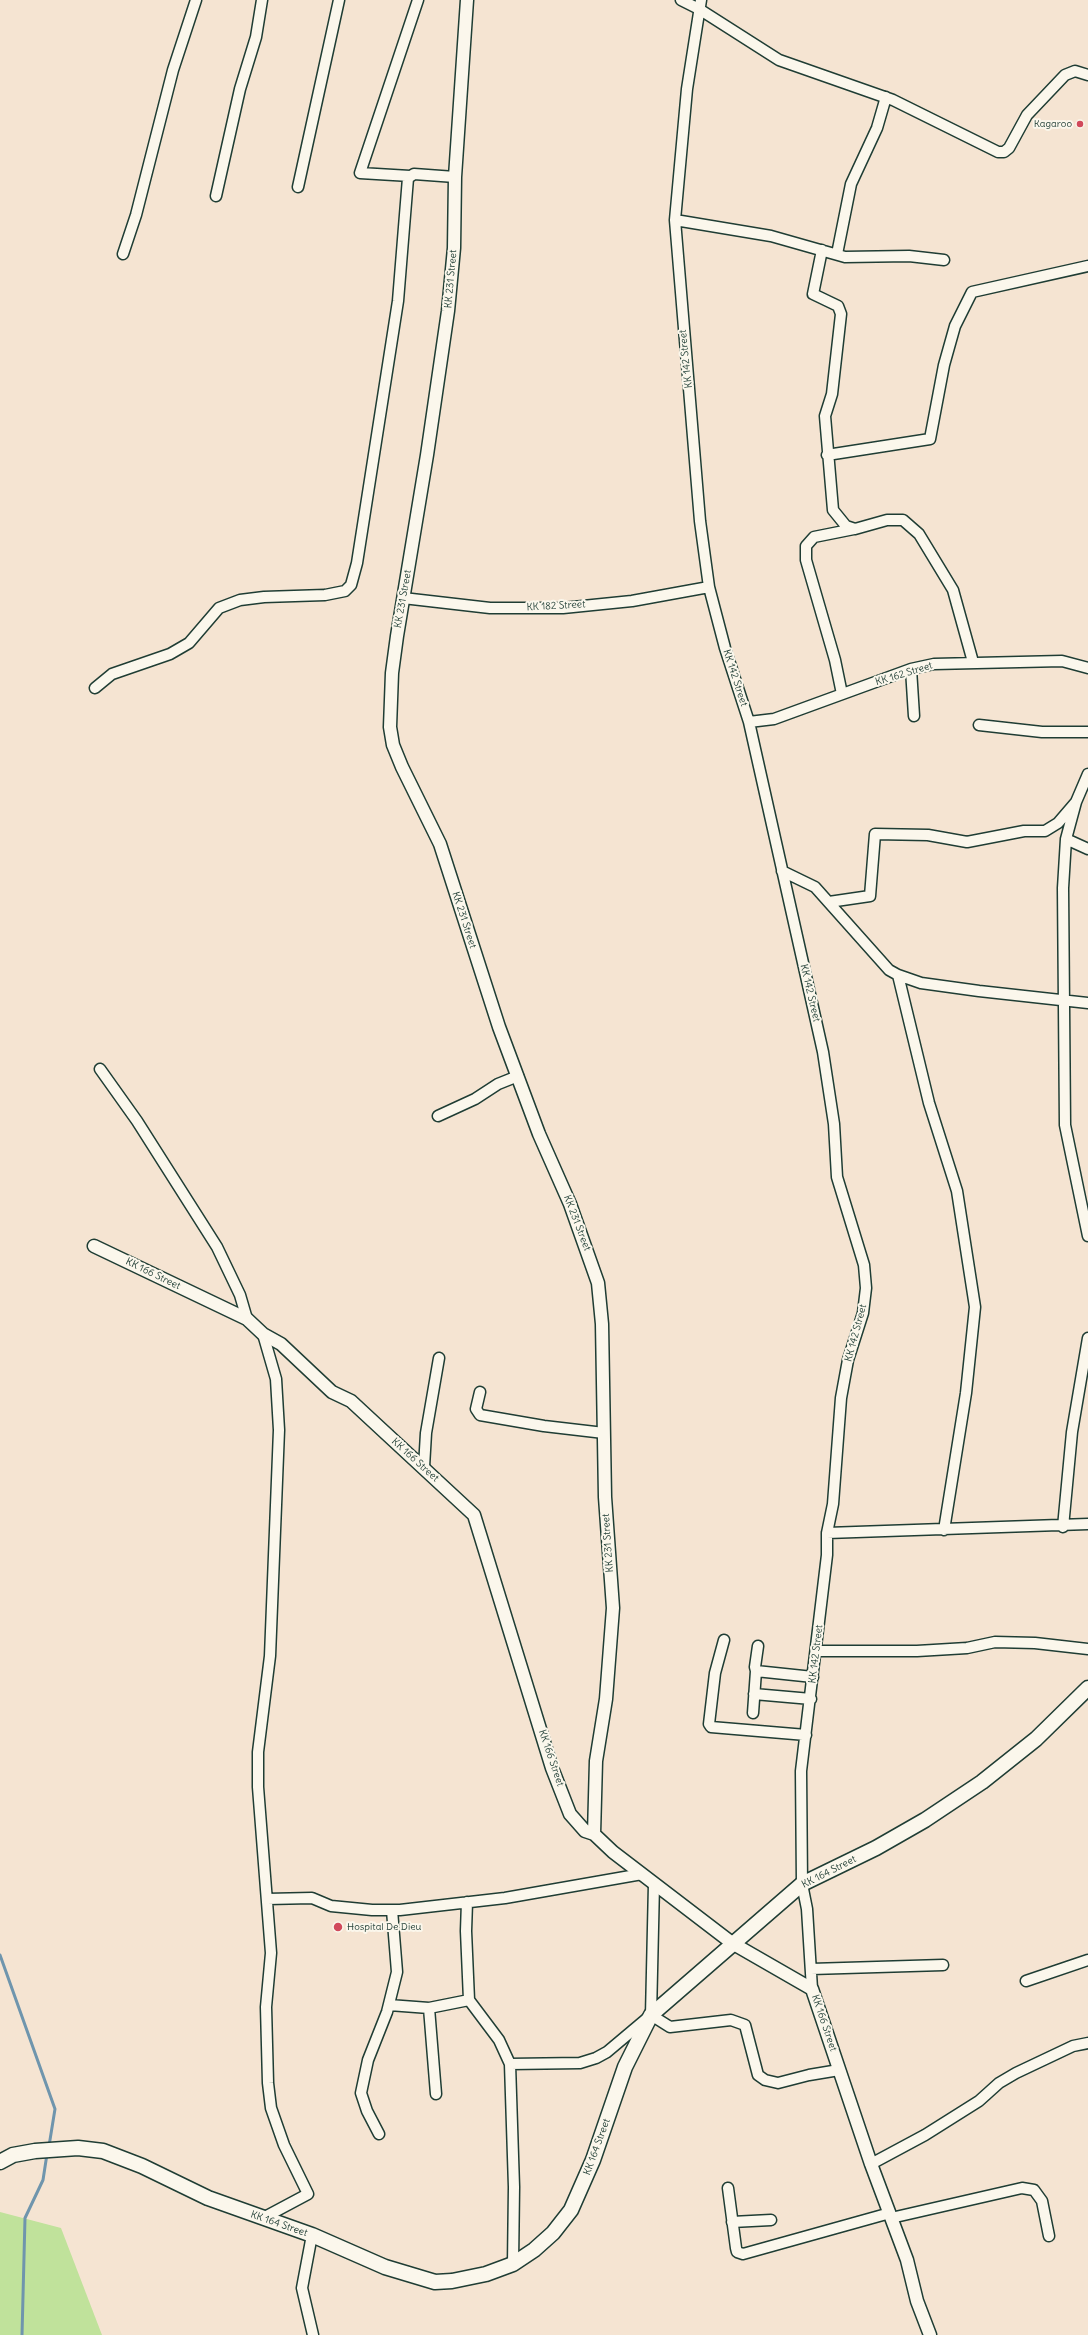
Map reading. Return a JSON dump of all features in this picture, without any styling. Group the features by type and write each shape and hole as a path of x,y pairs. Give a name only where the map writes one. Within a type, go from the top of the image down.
{"main road":[{"name":"KK 164 Street","path":"0,2162 13,2155 35,2151 78,2148 103,2151 136,2163 208,2198 312,2235 385,2267 435,2282 452,2281 486,2274 513,2264 534,2250 553,2233 571,2210 593,2160 625,2067 651,2015 732,1943 802,1884 925,1820 982,1782 1036,1739 1088,1688"}],"street":[{"path":"123,254 138,208 173,70 196,0"},
{"path":"216,196 240,89 256,38 262,0"},
{"path":"298,188 339,0"},
{"path":"418,0 360,173 455,177"},
{"name":"KK 231 Street","path":"466,0 455,177 454,248 448,311 426,463 392,673 390,727 393,745 440,844 499,1027 539,1134 570,1204 598,1283 602,1324 605,1497 613,1608 606,1699 596,1761 594,1834"},
{"path":"681,0 700,4 779,60 886,97 993,151 1004,152 1009,148 1027,114 1065,75 1075,71 1088,75"},
{"name":"KK 142 Street","path":"700,4 686,89 675,220 700,521 709,587 725,648 749,722 823,1052 834,1124 837,1177 864,1266 866,1280 862,1313 848,1360 841,1398 817,1651 801,1771 802,1884 807,1909 812,1989"},
{"path":"837,254 851,184 878,128 886,97"},
{"path":"95,688 112,674 170,654 189,643 219,608 240,600 264,597 325,595 345,591 350,585 357,563 398,301 407,185 410,176"},
{"path":"675,220 771,236 850,258 909,256 944,260"},
{"path":"822,250 813,294 838,306 841,314 833,387 825,416 827,455 833,510 846,526 855,529"},
{"path":"827,455 930,439 944,365 955,326 972,292 1088,266"},
{"path":"842,694 835,660 806,560 806,546 814,537 855,529 887,520 903,520 919,534 953,590 973,662"},
{"name":"KK 182 Street","path":"403,598 490,608 563,608 632,601 709,587"},
{"name":"KK 162 Street","path":"749,722 774,720 911,669 946,663 1062,661 1088,668"},
{"path":"911,669 914,716"},
{"path":"979,725 1034,732 1088,732"},
{"path":"829,902 870,896 875,834 928,835 967,842 1024,831 1045,831 1058,823 1084,792 1088,774"},
{"path":"1076,802 1066,839 1063,888 1065,1125 1088,1236"},
{"path":"1066,839 1088,849"},
{"path":"782,871 815,886 889,970 898,975 936,985 1088,1003"},
{"path":"898,975 929,1104 957,1191 975,1307 966,1393 944,1530"},
{"path":"100,1069 138,1121 217,1247 240,1295 247,1319"},
{"path":"438,1116 475,1099 498,1084 518,1076"},
{"name":"KK 166 Street","path":"94,1246 247,1319 263,1334 281,1344 332,1392 351,1401 474,1514 552,1768 570,1814 585,1831 594,1834 654,1884 732,1943 812,1989 871,2164 907,2260 917,2301 930,2335"},
{"path":"263,1334 276,1379 280,1430 270,1656 258,1752 258,1787 271,1953 266,2007 271,2108 284,2145 308,2194 263,2218"},
{"path":"1063,1526 1072,1432 1088,1338"},
{"path":"424,1468 426,1433 440,1358"},
{"path":"480,1392 476,1409 480,1415 544,1426 604,1433"},
{"path":"827,1533 1088,1524"},
{"path":"724,1640 715,1673 709,1724 711,1727 806,1735"},
{"path":"817,1651 917,1651 967,1648 995,1642 1035,1643 1088,1649"},
{"path":"753,1713 756,1671 754,1667 758,1646"},
{"path":"756,1671 814,1676"},
{"path":"754,1694 811,1699"},
{"path":"267,1899 312,1898 331,1906 392,1910 505,1898 642,1874"},
{"path":"510,2064 580,2063 596,2058 607,2052 651,2015 654,1884"},
{"path":"467,1902 466,1931 469,2000 499,2040 510,2064 514,2187 513,2264"},
{"path":"379,2134 367,2111 362,2093 368,2060 389,2005 397,1972 392,1910"},
{"path":"1026,1981 1088,1960"},
{"path":"811,1969 943,1965"},
{"path":"389,2005 429,2008 469,2000"},
{"path":"429,2008 436,2094"},
{"path":"651,2015 670,2027 731,2020 746,2025 758,2075 765,2080 778,2083 809,2075 839,2070"},
{"path":"871,2164 925,2135 979,2101 999,2083 1016,2073 1073,2046 1088,2043"},
{"path":"728,2188 737,2252 743,2254 891,2216 1022,2188 1034,2190 1042,2201 1049,2236"},
{"path":"732,2222 771,2220"},
{"path":"312,2235 302,2288 313,2335"}],"green space":[{"path":"0,2212 61,2228 102,2335 0,2335"}],"waterway":[{"path":"0,1955 55,2109 49,2146"},
{"path":"22,2335 25,2218 43,2180 47,2154"}],"place":[{"name":"Kagaroo","path":"1080,124"},
{"name":"Hospital De Dieu","path":"338,1927"}]}
